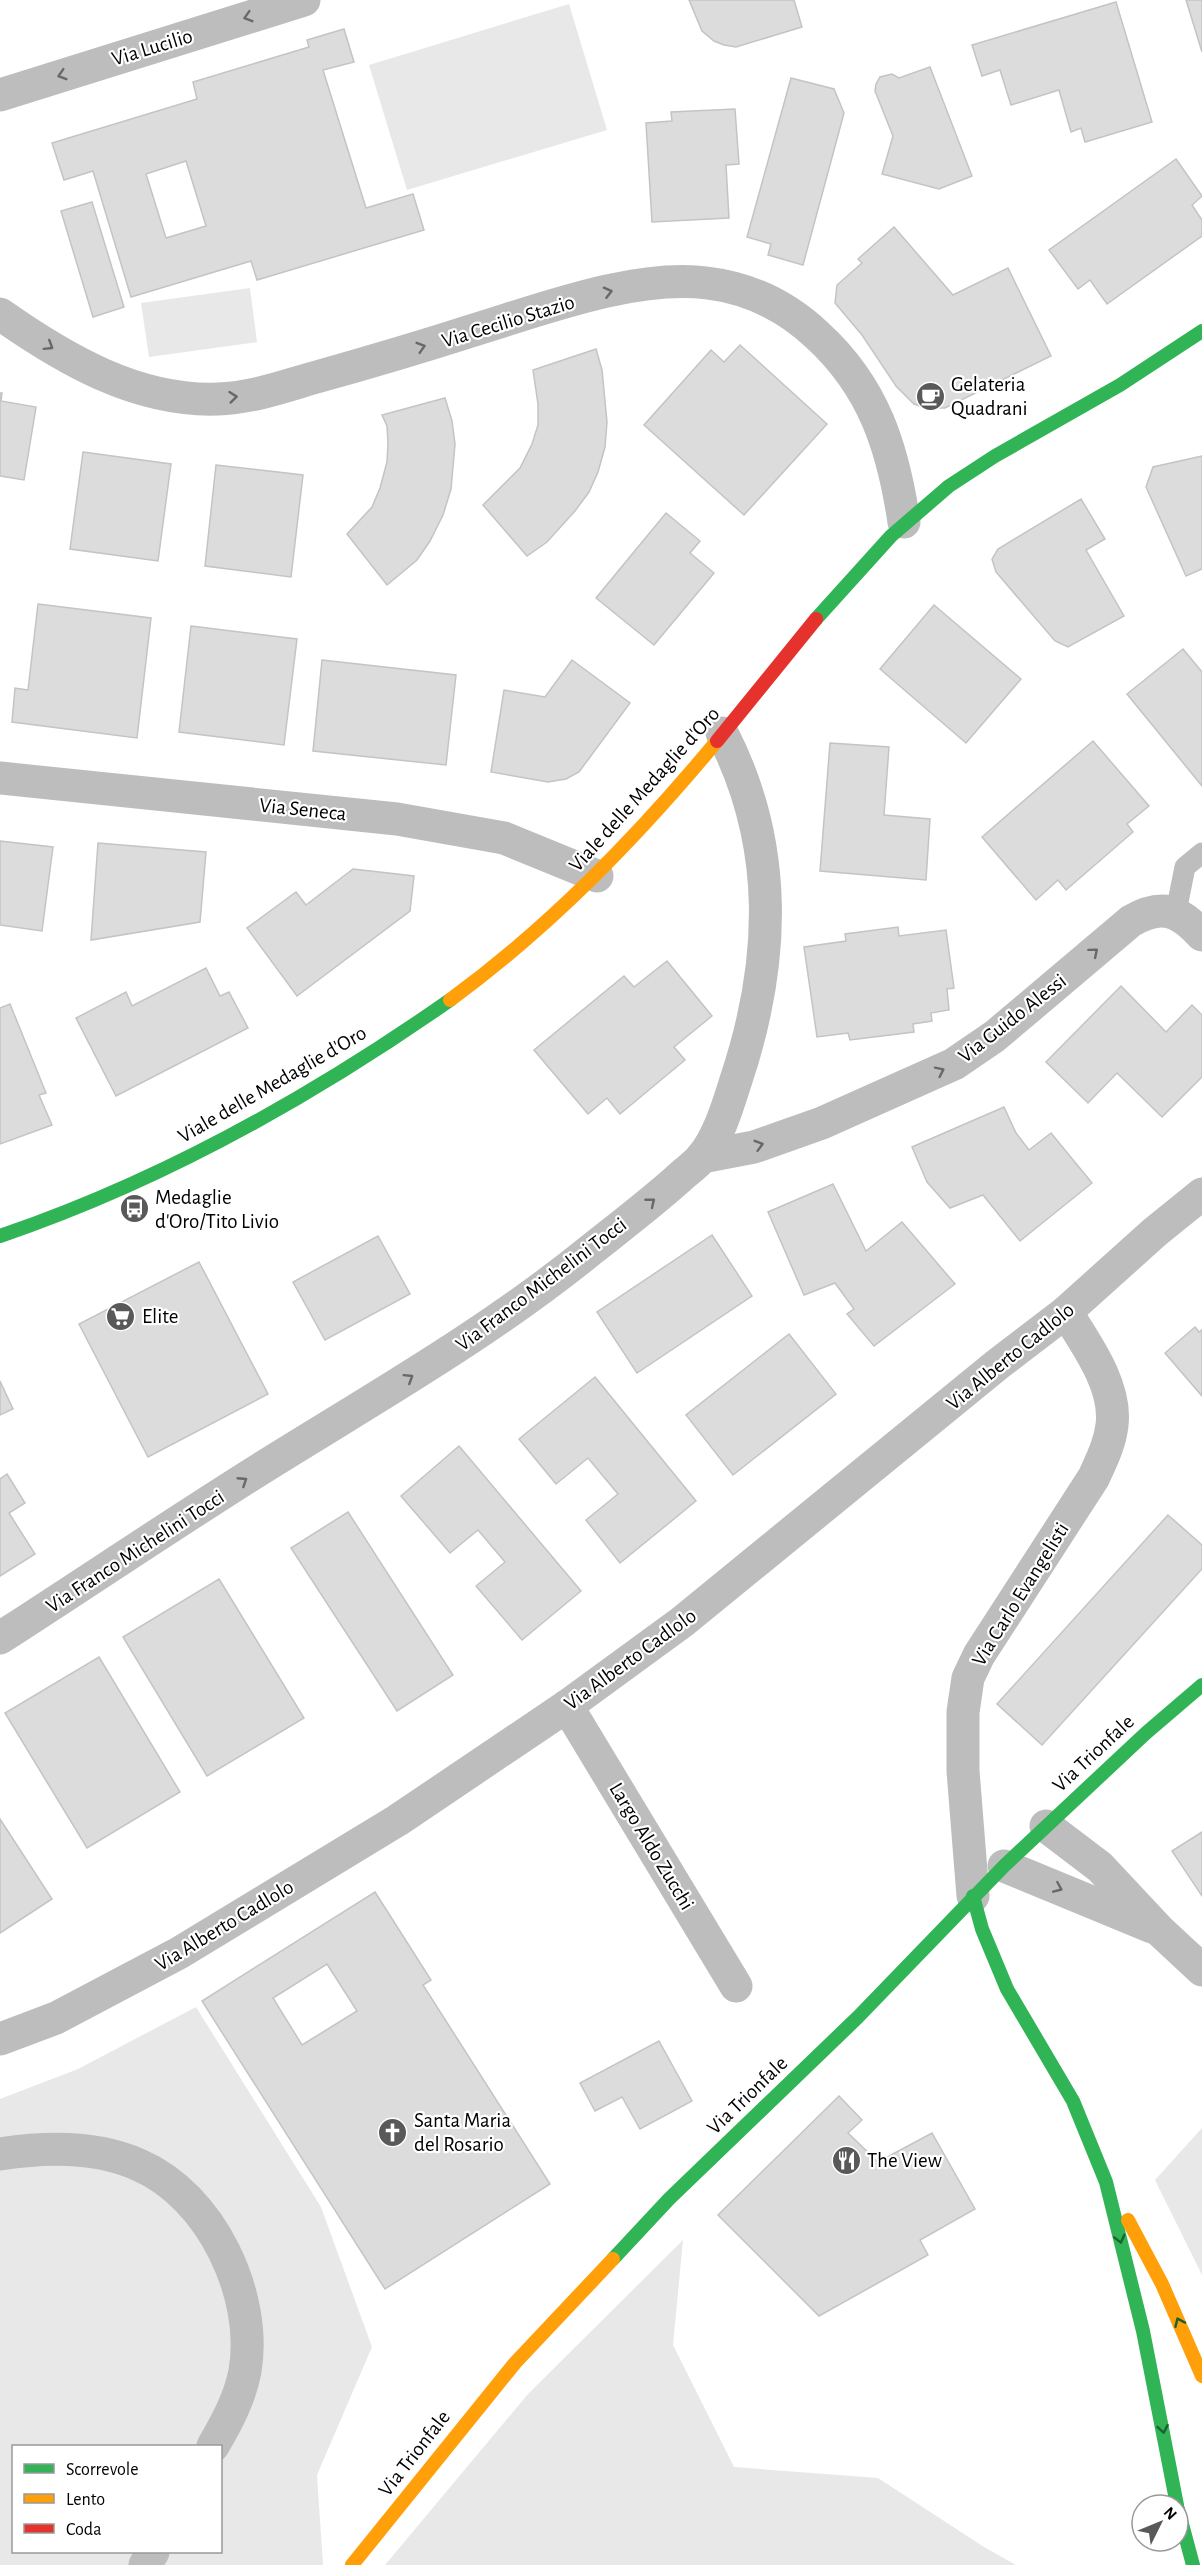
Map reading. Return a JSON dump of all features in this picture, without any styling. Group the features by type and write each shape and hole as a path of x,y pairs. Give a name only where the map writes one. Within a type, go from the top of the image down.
{"main road":[{"name":"Viale delle Medaglie d'Oro","path":"0,1236 77,1210 141,1180 294,1101 429,1015 506,957 597,876 648,821 840,590 904,522 945,487 983,462 1124,383 1202,331"},
{"name":"Via Trionfale","path":"352,2565 476,2409 669,2199 858,2017 1004,1866 1146,1733 1202,1685"},
{"path":"973,1896 982,1929 1007,1989 1073,2101 1106,2182 1162,2284 1202,2376"},
{"path":"1106,2182 1143,2331 1175,2493"}],"street":[{"name":"Via Lucilio","path":"0,95 304,0"},
{"name":"Via Cecilio Stazio","path":"0,314 61,354 127,384 177,397 218,399 271,390 550,306 622,288 686,282 727,287 760,297 790,312 822,340 852,373 875,411 888,446 898,481 904,522"},
{"name":"Via Franco Michelini Tocci","path":"0,1638 259,1470 481,1332 555,1280 702,1157 728,1103 745,1053 762,980 766,931 766,890 758,835 746,787 722,733"},
{"name":"Via Seneca","path":"0,778 397,819 452,828 514,841 597,876"},
{"name":"Via Guido Alessi","path":"702,1157 753,1147 813,1127 954,1064 995,1036 1131,921 1150,912 1162,910 1176,912"},
{"path":"1176,912 1191,922 1202,935"},
{"name":"Via Alberto Cadlolo","path":"0,2039 56,2018 179,1953 398,1820 567,1706 682,1622 998,1364 1066,1312 1155,1232 1202,1194"},
{"name":"Via Carlo Evangelisti","path":"973,1896 963,1771 963,1712 968,1678 979,1654 1094,1478 1105,1453 1113,1424 1108,1388 1083,1338 1066,1312"},
{"name":"Largo Aldo Zucchi","path":"567,1706 736,1986"},
{"path":"1046,1826 1088,1856 1108,1874 1159,1930 1202,1970"},
{"path":"1004,1866 1159,1930"},
{"path":"0,2154 21,2151 74,2150 110,2155 139,2164 163,2177 180,2193 212,2231 225,2253 235,2279 242,2301 247,2334 245,2370 239,2396 214,2445"}],"lane":[{"path":"1176,912 1185,867 1202,853"}],"shaded area":[{"path":"569,4 607,130 407,190 369,65"},
{"path":"250,288 257,342 149,357 141,303"},
{"path":"196,2007 321,2207 372,2347 317,2475 323,2565 0,2565 0,2099 78,2069"},
{"path":"1202,2128 1202,2275 1155,2180"},
{"path":"683,2240 673,2345 734,2467 878,2478 984,2547 1016,2565 385,2565 528,2394"}],"building":[{"path":"689,0 794,0 802,27 736,47 724,45 714,41 702,31"},
{"path":"1186,0 1202,0 1202,52"},
{"path":"1116,2 1152,122 1085,142 1081,128 1071,132 1059,90 1011,105 1000,70 982,76 972,45"},
{"path":"344,29 354,62 323,70 366,208 413,194 424,230 257,280 251,261 131,297 93,171 64,180 52,143 197,99 193,82 309,47 307,40","holes":["186,161 206,226 166,238 146,174"]},
{"path":"930,67 972,176 939,189 882,174 893,136 875,91 880,77 892,74 899,78"},
{"path":"791,78 834,89 844,113 803,265 768,255 771,244 747,237"},
{"path":"735,109 739,164 726,165 729,218 652,222 646,123 672,121 671,112"},
{"path":"1176,159 1202,196 1192,205 1202,220 1202,236 1107,304 1090,280 1078,289 1049,250"},
{"path":"92,202 124,307 93,317 61,211"},
{"path":"894,227 953,295 1008,268 1051,356 945,408 925,408 914,404 896,386 862,335 835,303 837,285 862,263 858,259"},
{"path":"740,345 827,424 744,515 644,425 711,350 724,362"},
{"path":"596,349 602,370 607,422 605,447 598,472 589,492 575,511 547,542 527,556 483,505 520,468 532,444 538,425 538,404 533,370"},
{"path":"0,393 2,393 1,401 36,407 24,480 0,476"},
{"path":"445,398 452,421 455,444 451,489 443,515 417,560 387,585 347,534 372,507 380,488 387,462 388,443 387,426 382,415"},
{"path":"83,452 171,464 158,561 70,549"},
{"path":"1202,456 1202,569 1186,576 1146,487 1153,467"},
{"path":"216,465 303,475 291,577 205,566"},
{"path":"1081,499 1105,539 1086,550 1124,616 1068,647 1055,641 996,572 992,559 998,549"},
{"path":"666,513 700,541 690,553 714,573 654,645 596,598"},
{"path":"38,604 151,618 137,738 12,722 15,688 28,690"},
{"path":"934,605 1021,679 966,743 880,669"},
{"path":"191,626 297,639 284,745 179,732"},
{"path":"1183,649 1202,672 1202,786 1127,694"},
{"path":"322,660 456,675 446,765 313,751"},
{"path":"572,660 630,703 579,772 566,779 548,782 491,772 504,690 545,697"},
{"path":"1093,741 1149,806 1127,824 1133,832 1066,890 1058,880 1036,900 982,837"},
{"path":"830,743 889,747 884,815 930,819 926,880 820,871"},
{"path":"0,841 53,847 42,931 0,925"},
{"path":"98,843 206,852 200,922 91,940"},
{"path":"353,869 414,876 410,911 297,996 247,928 296,892 306,905"},
{"path":"898,927 899,936 946,930 954,988 947,989 949,1010 931,1013 932,1021 913,1024 914,1032 850,1040 848,1033 817,1037 804,947 846,941 845,934"},
{"path":"667,961 712,1016 674,1047 685,1060 620,1114 607,1098 588,1114 534,1050 624,976 634,987"},
{"path":"206,968 220,996 229,992 248,1028 116,1096 76,1018 126,992 132,1006"},
{"path":"1121,986 1166,1032 1192,1005 1202,1015 1202,1077 1162,1117 1117,1073 1088,1103 1046,1062"},
{"path":"10,1004 46,1093 39,1095 52,1125 0,1144 0,1008"},
{"path":"1004,1107 1016,1133 1029,1150 1051,1133 1092,1183 1020,1241 983,1195 950,1208 927,1182 912,1147"},
{"path":"833,1184 866,1251 902,1222 955,1284 874,1346 847,1314 854,1309 835,1283 804,1295 768,1212"},
{"path":"712,1235 752,1296 637,1373 597,1312"},
{"path":"378,1236 410,1294 325,1340 293,1282"},
{"path":"199,1262 268,1394 148,1457 79,1324"},
{"path":"1195,1327 1199,1332 1202,1330 1202,1396 1165,1353"},
{"path":"789,1334 836,1394 733,1475 686,1415"},
{"path":"595,1377 696,1501 620,1563 586,1520 618,1494 588,1458 556,1484 519,1439"},
{"path":"0,1381 13,1409 0,1415"},
{"path":"459,1446 581,1591 522,1640 476,1586 505,1562 478,1530 450,1553 401,1496"},
{"path":"7,1474 25,1503 9,1513 35,1554 0,1576 0,1479"},
{"path":"348,1512 453,1675 397,1711 291,1548"},
{"path":"1168,1515 1202,1545 1202,1569 1042,1745 997,1704"},
{"path":"219,1579 304,1718 207,1776 123,1637"},
{"path":"99,1657 180,1792 87,1848 5,1713"},
{"path":"0,1819 52,1899 0,1933"},
{"path":"1202,1832 1202,1896 1172,1851"},
{"path":"375,1892 431,1980 423,1985 550,2184 385,2289 202,2001","holes":["327,1964 357,2011 302,2045 273,1998"]},
{"path":"659,2041 692,2101 640,2129 622,2097 595,2111 580,2083"},
{"path":"839,2096 862,2120 848,2133 878,2162 932,2133 975,2209 920,2240 928,2255 819,2316 718,2215"}],"traffic: fast":[{"path":"816,619 891,536 949,486 995,456 1120,385 1202,331"},
{"path":"0,1236 119,1190 233,1134 343,1070 450,1000"},
{"path":"613,2259 669,2199 858,2017 1004,1866 1146,1733 1202,1685"},
{"path":"973,1896 982,1929 1007,1989 1073,2101 1106,2182 1143,2331 1175,2493"},
{"path":"1190,2553 1193,2565"}],"traffic: slow":[{"path":"450,1000 523,942 591,879 656,812 717,741"},
{"path":"1128,2220 1162,2284 1202,2376"},
{"path":"352,2565 515,2363 613,2259"}],"traffic: jam":[{"path":"717,741 816,619"}],"place":[{"name":"Gelateria Quadrani","path":"930,396"},
{"name":"Medaglie d'Oro/Tito Livio","path":"134,1209"},
{"name":"Elite","path":"121,1316"},
{"name":"Santa Maria del Rosario","path":"393,2132"},
{"name":"The View","path":"846,2160"}]}
